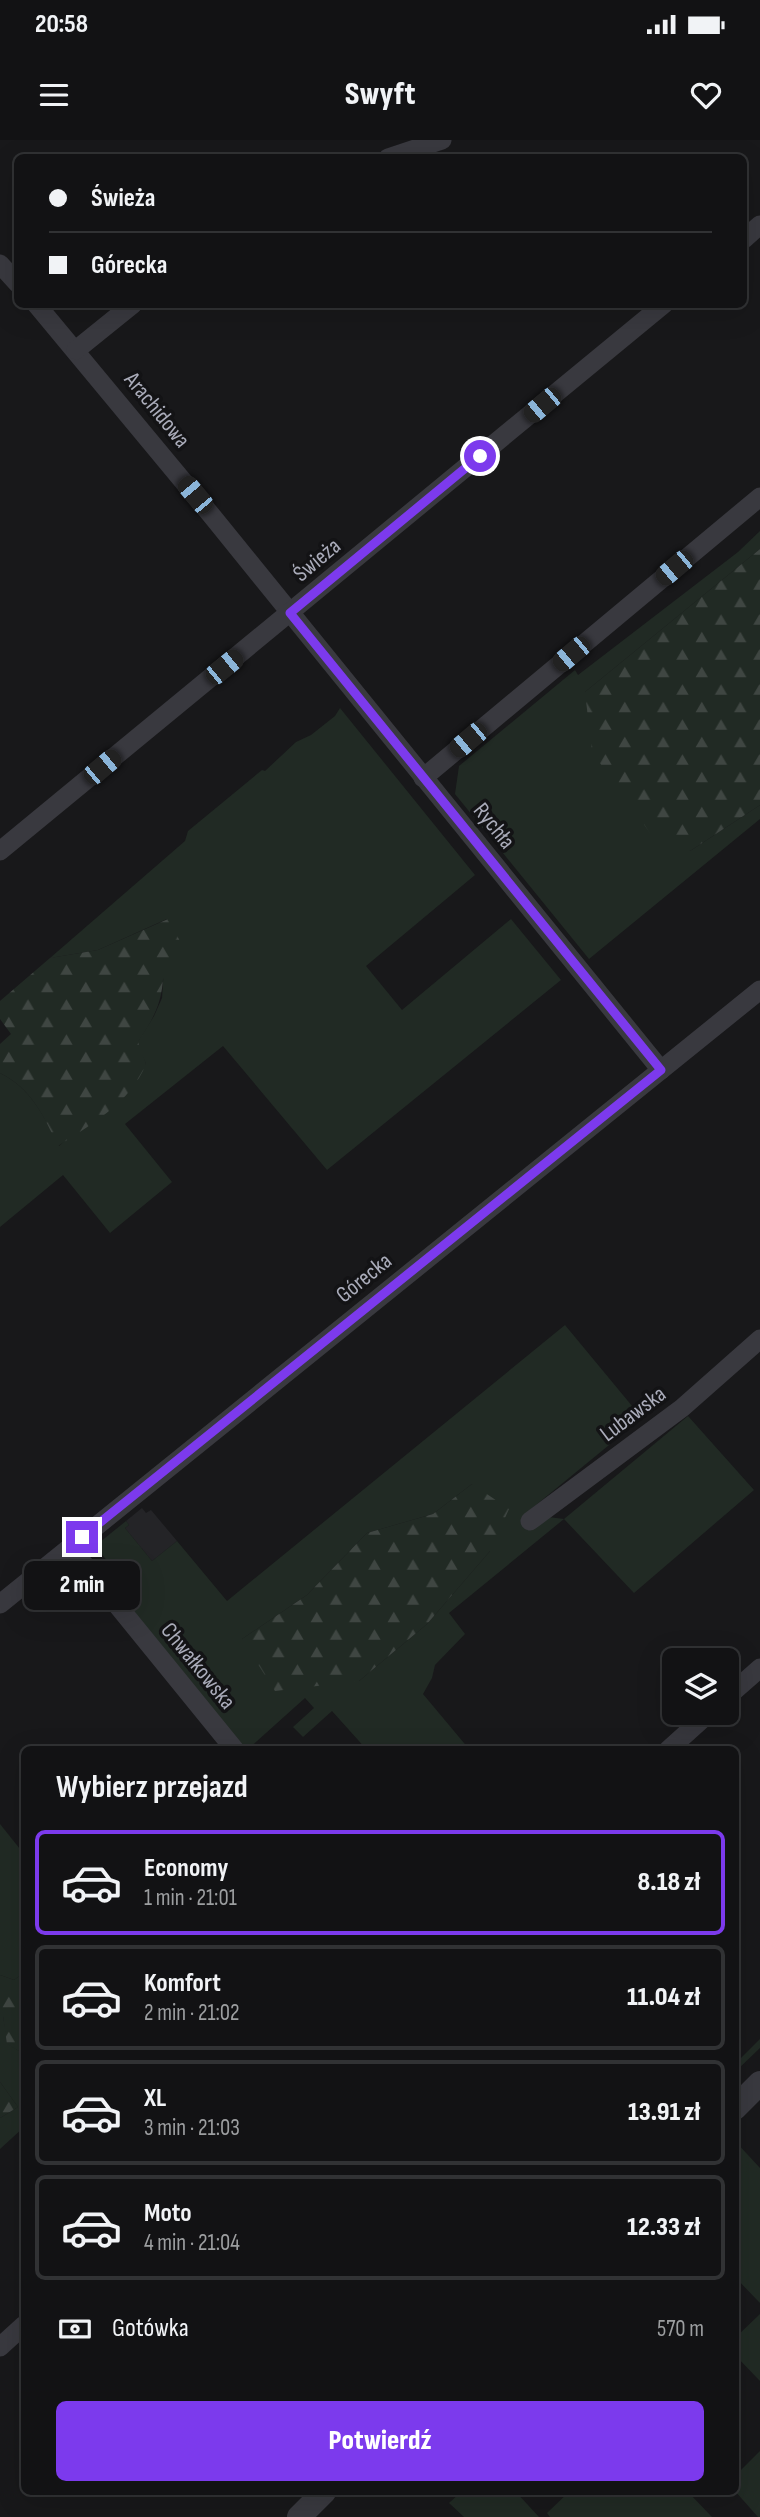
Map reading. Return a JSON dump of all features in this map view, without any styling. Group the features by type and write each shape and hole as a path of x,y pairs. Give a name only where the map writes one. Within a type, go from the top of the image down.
{"street":[{"path":"400,154 442,140"},
{"path":"0,264 14,280"},
{"name":"Arachidowa","path":"39,308 290,613"},
{"path":"76,350 128,308"},
{"name":"Świeża","path":"0,851 659,308"},
{"path":"423,778 760,497"},
{"name":"Rychła","path":"290,613 661,1070"},
{"name":"Górecka","path":"0,1604 760,990"},
{"name":"Lubawska","path":"530,1521 682,1408 760,1339"},
{"name":"Chwałkowska","path":"70,1547 232,1746"},
{"path":"739,1687 760,1668"},
{"path":"672,1746 696,1725"},
{"path":"739,2104 760,2083"},
{"path":"0,2347 21,2328"},
{"path":"299,2517 321,2495"}],"shaded area":[{"path":"142,1508 146,1513 151,1510 177,1541 152,1561 125,1528 129,1525 126,1521"}],"green space":[{"path":"760,531 760,549 585,692 690,851 760,805 760,819 589,959 455,794 459,766 575,670 578,675 738,552"},
{"path":"760,549 760,805 690,851 653,837 592,752 585,692"},
{"path":"340,708 475,875 366,966 402,1010 511,919 561,980 327,1170 223,1046 125,1124 172,1182 110,1233 63,1175 0,1227 0,1073 28,1095 59,1146 146,1064 137,1043 162,998 167,919 98,950 50,958 185,841 188,831 262,770 265,771 296,742 311,735 335,716"},
{"path":"168,919 181,943 182,960 163,979 158,1005 138,1042 146,1064 131,1090 121,1101 58,1146 42,1114 28,1095 0,1073 0,1044 11,1034 0,1019 0,1001 50,958 98,950"},
{"path":"565,1325 642,1418 525,1514 564,1519 449,1613 465,1634 435,1665 432,1678 423,1694 466,1746 363,1746 332,1711 303,1737 293,1727 314,1708 305,1698 251,1746 240,1746 98,1572 109,1563 95,1546 126,1521 129,1525 125,1528 152,1561 177,1541 227,1601","holes":["472,1484 490,1551 427,1624 359,1681 242,1639 307,1595 367,1533 433,1514"]},
{"path":"688,1416 754,1490 634,1593 564,1519"},
{"path":"472,1484 509,1509 490,1551 427,1624 359,1681 275,1691 242,1639 307,1595 367,1533 433,1514"},
{"path":"0,1824 21,1850 21,1975 14,1980 0,1975"},
{"path":"0,1975 14,1980 21,1975 21,2052 7,2044 3,2016 0,2016"},
{"path":"0,2016 3,2016 8,2044 21,2052 21,2130 0,2149 0,2118 18,2107 0,2082"},
{"path":"760,2039 760,2048 739,2068 739,2060"},
{"path":"0,2082 18,2107 0,2118"},
{"path":"739,2145 760,2168 760,2303 739,2281"},
{"path":"760,2314 760,2381 739,2359 739,2334"},
{"path":"760,2451 760,2517 739,2495 739,2472"},
{"path":"458,2495 519,2495 539,2517 464,2517 449,2503"},
{"path":"566,2495 691,2495 712,2517 550,2517 547,2513"}],"route":[{"path":"82,1537 661,1070 290,613 480,456"}]}
